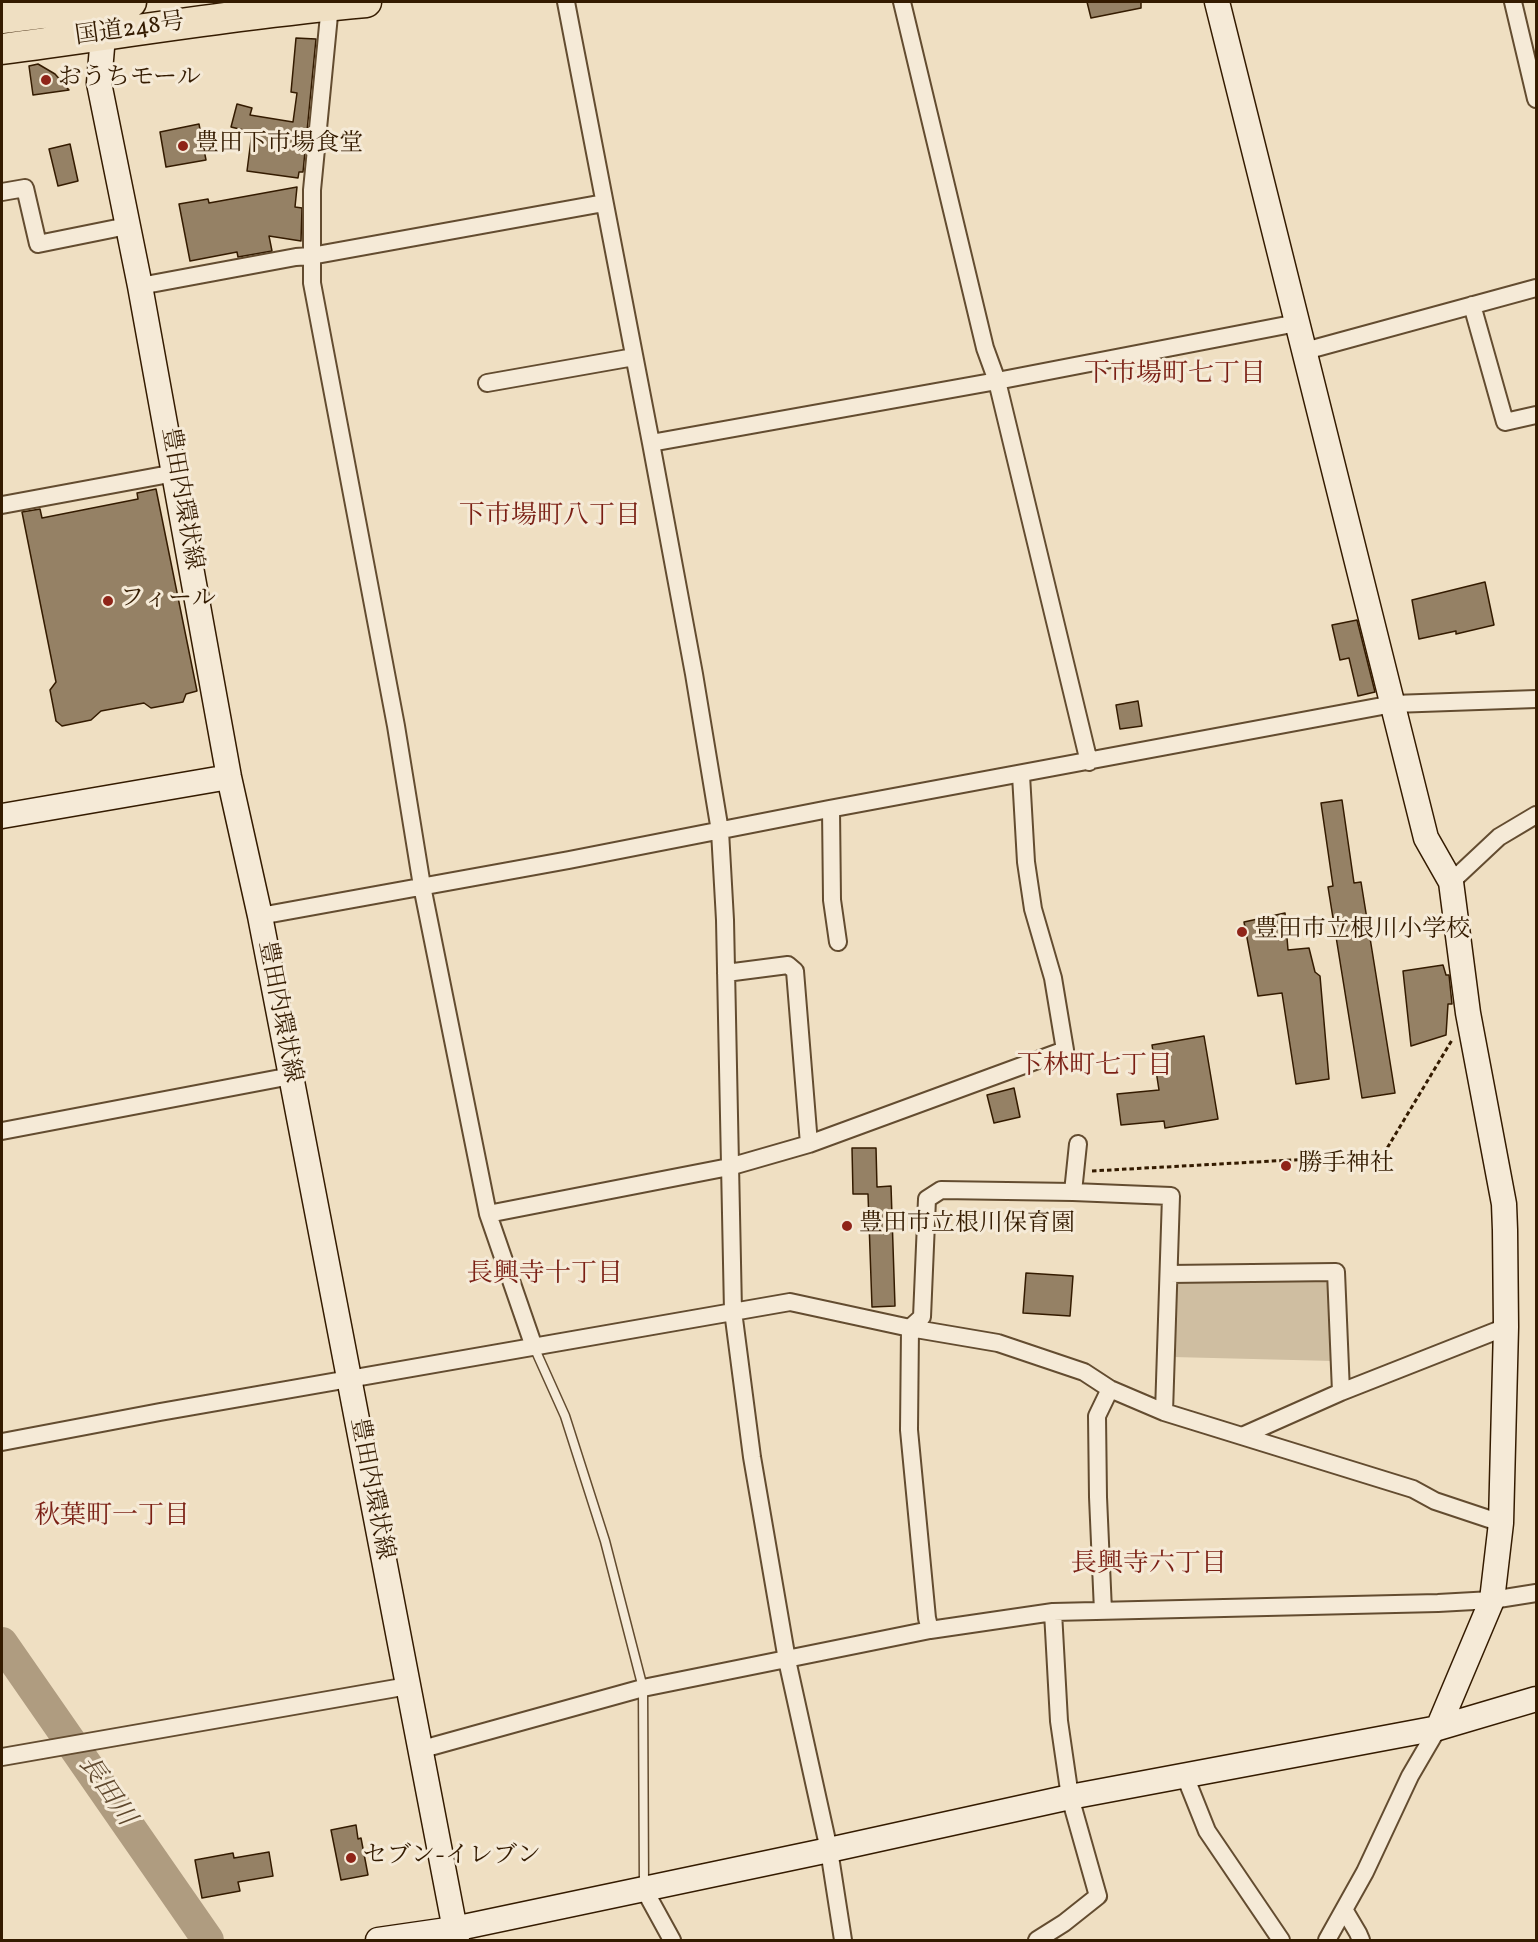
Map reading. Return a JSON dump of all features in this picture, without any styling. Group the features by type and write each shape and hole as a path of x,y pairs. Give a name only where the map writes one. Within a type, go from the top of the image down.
{"highway":[{"name":"国道248号","path":"2,18 84,4 131,2"},
{"name":"国道248号","path":"2,49 104,36 150,27 366,2"}],"street":[{"path":"566,2 694,674 720,831 723,860 733,1311 752,1457 786,1660 830,1850 843,1941"},
{"path":"902,2 985,348 997,381 1089,762"},
{"path":"1217,2 1426,838 1451,882 1468,1013 1504,1204 1506,1327 1501,1523 1492,1599 1438,1728 1410,1776 1345,1911 1327,1941"},
{"path":"1513,2 1534,76 1536,99"},
{"name":"豊田内環状線","path":"84,4 104,36 99,83 140,286 230,777 260,916 456,1935"},
{"name":"豊田内環状線","path":"84,4 74,40 99,83"},
{"path":"330,5 312,190 312,283 396,726 422,886 488,1214 534,1347"},
{"path":"2,192 25,188 38,244 127,226"},
{"path":"140,286 604,203"},
{"path":"1305,351 1536,288"},
{"path":"1472,305 1505,422 1536,415"},
{"path":"651,443 997,381 1297,323"},
{"path":"487,383 634,357"},
{"path":"2,505 175,473"},
{"path":"260,916 1394,704 1536,699"},
{"path":"488,1214 729,1167 809,1144 1065,1050 1053,978 1033,909 1026,862 1021,775"},
{"path":"2,816 230,777"},
{"path":"831,808 832,900 838,942"},
{"path":"1451,882 1499,837 1536,815"},
{"path":"726,974 788,965 795,971 809,1144"},
{"path":"2,1131 291,1076"},
{"path":"1073,1192 1078,1144"},
{"path":"930,1630 909,1430 910,1328 922,1317 927,1199 941,1190 1171,1196 1164,1412"},
{"path":"1169,1274 1336,1272 1341,1392"},
{"path":"2,1442 160,1412 790,1302 910,1328 998,1343 1083,1372 1110,1389 1164,1412 1413,1489 1435,1501 1501,1523"},
{"path":"1242,1436 1341,1392 1506,1327"},
{"path":"1103,1611 1097,1416 1110,1389"},
{"path":"419,1750 643,1688 930,1630 1053,1612 1438,1603 1536,1593"},
{"path":"1037,1941 1098,1896 1070,1797 1059,1721 1053,1612"},
{"path":"2,1757 408,1686"},
{"path":"378,1941 456,1935 644,1889 1070,1797 1438,1728 1536,1699"},
{"path":"1185,1776 1207,1831 1281,1941"},
{"path":"644,1889 672,1941"},
{"path":"1345,1911 1360,1941"}],"lane":[{"path":"534,1347 565,1416 605,1541 643,1688 644,1889"}],"path":[{"path":"1076,1172 1383,1155 1468,1013"}],"shaded area":[{"path":"1324,1279 1329,1286 1333,1361 1173,1357 1175,1286 1181,1281"}],"building":[{"path":"1087,2 1141,2 1141,8 1091,18"},
{"path":"296,38 316,39 303,172 299,172 298,178 247,171 252,132 231,127 237,104 252,108 250,115 293,122 297,93 291,92"},
{"name":"おうちモール","path":"38,64 55,74 69,90 33,95 29,66"},
{"name":"豊田下市場食堂","path":"199,124 206,160 166,167 160,132"},
{"path":"70,144 78,181 58,186 49,149"},
{"path":"297,187 295,207 302,208 301,241 269,236 272,251 238,257 237,252 190,261 179,204 208,199 209,203"},
{"path":"156,489 197,691 186,694 183,702 151,708 144,703 101,711 91,720 62,726 56,721 50,690 56,682 22,512 40,509 42,518 138,499 137,493"},
{"path":"1485,582 1494,625 1456,634 1456,631 1419,639 1412,600"},
{"path":"1357,620 1375,692 1358,696 1349,658 1340,660 1332,625"},
{"path":"1138,701 1142,726 1120,729 1116,705"},
{"path":"1342,800 1354,883 1361,882 1395,1093 1362,1098 1328,887 1333,886 1321,803"},
{"path":"1285,913 1288,950 1309,948 1315,972 1320,976 1329,1079 1296,1084 1282,993 1258,996 1244,922"},
{"path":"1443,965 1446,975 1449,975 1452,1004 1448,1004 1446,1035 1411,1046 1403,971"},
{"path":"1204,1036 1218,1119 1165,1128 1164,1121 1121,1125 1117,1094 1159,1090 1152,1045"},
{"path":"1014,1088 1020,1117 994,1123 987,1095"},
{"path":"852,1148 876,1148 877,1187 891,1186 895,1306 872,1307 868,1194 853,1194"},
{"path":"1026,1273 1073,1276 1070,1316 1023,1313"},
{"name":"セブン-イレブン","path":"356,1825 358,1839 361,1838 368,1875 341,1880 331,1830"},
{"path":"269,1852 273,1876 238,1882 240,1891 202,1898 195,1860 233,1853 234,1858"}],"waterway":[{"name":"長田川","path":"2,1643 208,1940"}],"place":[{"name":"おうちモール","path":"46,80"},
{"name":"豊田下市場食堂","path":"183,146"},
{"name":"フィール","path":"108,601"},
{"name":"豊田市立根川小学校","path":"1242,932"},
{"name":"勝手神社","path":"1286,1166"},
{"name":"豊田市立根川保育園","path":"847,1226"},
{"name":"セブン-イレブン","path":"351,1858"}],"district":[{"name":"下市場町七丁目","path":"1175,376"},
{"name":"下市場町八丁目","path":"550,518"},
{"name":"下林町七丁目","path":"1095,1068"},
{"name":"長興寺十丁目","path":"545,1276"},
{"name":"秋葉町一丁目","path":"112,1518"},
{"name":"長興寺六丁目","path":"1149,1566"}]}
